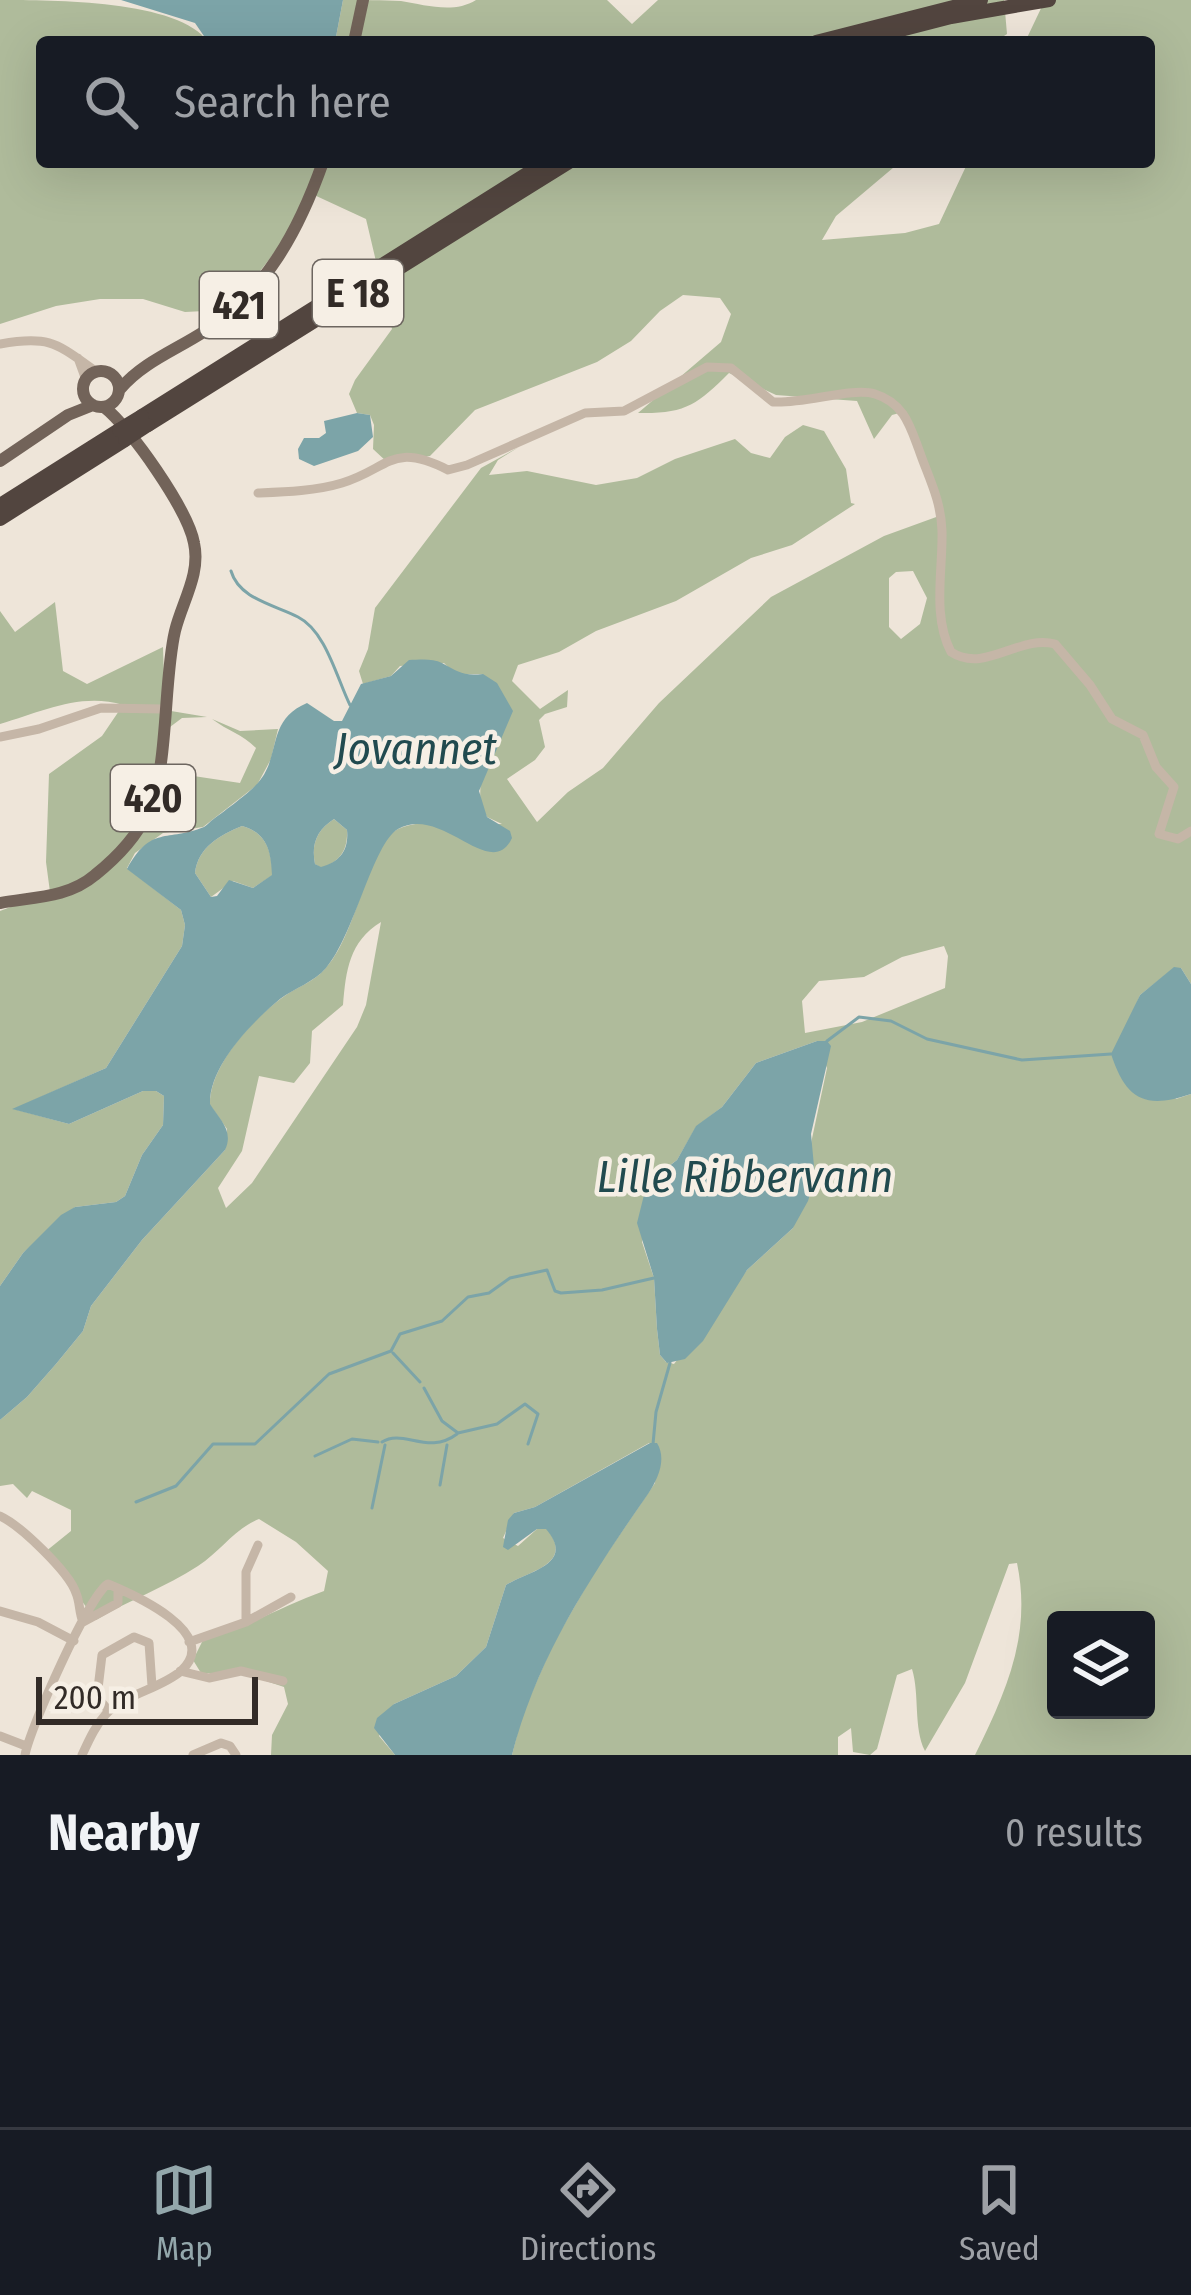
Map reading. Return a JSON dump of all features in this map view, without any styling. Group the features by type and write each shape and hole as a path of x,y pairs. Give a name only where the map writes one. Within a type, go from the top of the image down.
{"highway":[{"path":"840,36 981,0"},
{"path":"877,36 1049,0"},
{"name":"E 18","path":"145,421 537,168"},
{"name":"E 18","path":"0,506 558,168"},
{"name":"E 18","path":"0,519 123,432"}],"main road":[{"path":"355,36 363,0"},
{"name":"421","path":"0,459 66,411 94,379 142,367 205,331 255,289 291,237 320,168"},
{"name":"421","path":"0,459 75,411 98,406 118,394 142,367"},
{"path":"94,379 118,394"},
{"path":"94,379 98,406"},
{"name":"420","path":"118,394 123,432"},
{"name":"420","path":"0,903 63,893 82,885 130,838 152,803 176,629 194,574 195,549 187,520 123,432 98,406"}],"street":[{"path":"0,344 49,340 78,358 94,379"},
{"path":"257,493 336,485 379,463 407,458 426,459 448,470 467,465 585,413 624,411 707,367 731,368 773,402 823,400 860,391 880,395 909,419 934,482 942,529 943,625 951,652 972,660 1035,642 1055,644 1117,724 1144,735 1156,767 1174,787 1159,834 1178,838 1191,830"},
{"path":"0,736 39,729 100,708 164,709"},
{"path":"0,1516 25,1533 72,1584 82,1622"},
{"path":"246,1622 246,1572 258,1545"},
{"path":"0,1736 26,1750 82,1622 104,1585 166,1612 186,1632 189,1652 180,1671 109,1711 94,1728 82,1755"},
{"path":"82,1622 118,1603 118,1589"},
{"path":"188,1642 246,1622 290,1597"},
{"path":"0,1611 46,1625 74,1641"},
{"path":"109,1711 98,1697 102,1655 110,1648 134,1637 149,1643 152,1685"},
{"path":"180,1671 208,1678 242,1671 283,1681"},
{"path":"194,1755 221,1743 236,1755"}],"green space":[{"path":"0,0 81,2 144,10 171,18 202,36 36,36 36,168 893,168 836,216 822,240 905,233 939,224 965,168 1155,168 1155,36 1028,36 1045,0 1191,0 1191,984 1181,968 1174,968 1140,995 1130,1019 1176,1099 1191,1094 1191,1755 975,1755 1013,1662 1021,1615 1017,1563 1009,1564 965,1683 925,1751 912,1669 897,1675 877,1749 870,1755 853,1752 851,1728 838,1737 838,1755 512,1755 522,1715 553,1644 655,1483 657,1443 649,1443 535,1507 514,1513 503,1538 518,1546 537,1529 547,1529 556,1551 546,1565 506,1585 486,1647 456,1676 394,1704 379,1736 395,1755 271,1755 272,1735 288,1704 284,1687 245,1674 201,1673 193,1660 203,1640 324,1591 328,1571 296,1542 259,1519 198,1566 96,1620 45,1552 71,1531 71,1510 32,1491 27,1498 13,1484 0,1486 0,1420 56,1364 83,1331 91,1306 142,1240 225,1150 227,1129 210,1105 225,1058 261,1015 320,974 335,956 376,857 393,832 416,824 502,824 487,817 480,803 483,674 455,674 444,663 400,666 391,676 363,684 359,671 375,608 481,468 519,447 498,460 489,475 527,471 596,485 637,478 675,459 735,439 751,453 770,458 785,437 803,425 824,431 846,469 851,503 855,504 792,545 751,558 676,601 518,665 512,681 540,709 568,690 567,707 539,720 545,747 507,779 537,822 603,768 659,703 771,597 884,536 939,516 903,412 892,415 874,439 857,401 776,395 729,373 689,405 668,412 638,413 721,342 731,314 720,298 683,295 631,341 597,362 475,410 430,456 387,462 373,449 370,415 357,413 349,394 392,329 366,219 312,194 272,255 224,310 185,312 143,299 56,306 0,324","holes":["913,571 927,598 920,624 901,639 889,627 889,578 896,572","381,922 366,1005 357,1027 252,1183 226,1208 218,1188 242,1151 259,1076 294,1083 310,1063 312,1031 343,1005 351,958 362,938","944,946 948,956 945,988 862,1022 805,1033 802,1001 819,981 864,977 902,957","817,1041 827,1068 793,1228 747,1270 674,1364 666,1362 660,1355 654,1278 642,1242 662,1171 677,1160 696,1127 722,1107 756,1063"]},
{"path":"343,0 449,8 476,0 607,0 632,24 658,0 1004,0 1007,34 1004,36 336,36"},
{"path":"55,602 63,671 87,684 163,647 165,710 207,717 182,718 166,730 167,772 240,783 256,748 212,719 240,731 278,729 271,759 257,785 203,827 163,833 135,853 127,868 181,910 185,925 182,946 106,1068 14,1109 69,1124 143,1091 156,1091 164,1096 163,1125 142,1155 125,1196 116,1202 75,1207 23,1253 0,1286 0,911 50,892 46,862 49,774 102,736 123,705 76,702 0,724 0,611 15,632"},
{"path":"334,819 347,830 346,844 338,859 321,868 315,864 315,844"},
{"path":"242,826 266,844 273,875 253,888 233,881 211,897 195,873 197,864 211,843"}],"water":[{"path":"121,0 343,0 336,36 204,36 195,23"},
{"path":"357,413 370,415 373,437 358,451 314,466 299,459 304,438 326,433 324,421"},
{"name":"Jovannet","path":"409,660 430,660 465,674 483,674 497,683 513,711 479,791 487,817 510,831 512,838 503,850 492,852 415,824 398,829 389,838 346,935 326,968 280,999 224,1060 210,1104 227,1131 225,1150 142,1240 91,1306 83,1331 56,1364 0,1420 0,1286 23,1253 61,1215 75,1207 116,1202 125,1196 142,1155 163,1125 164,1096 156,1091 143,1091 69,1124 12,1109 106,1068 182,946 181,910 127,869 152,840 204,827 255,786 269,764 279,730 294,711 307,703 334,721 342,721 361,684 391,676","holes":["334,819 347,830 345,849 321,867 315,864 315,844","242,826 266,844 272,875 253,888 229,880 211,897 195,873 197,864 211,843"]},
{"path":"1174,967 1181,968 1191,984 1191,1094 1149,1100 1131,1091 1111,1054 1140,995"},
{"name":"Lille Ribbervann","path":"817,1041 831,1046 811,1134 815,1177 808,1201 793,1228 747,1270 703,1341 685,1359 667,1363 660,1355 654,1278 637,1223 647,1183 677,1160 696,1126 722,1107 756,1063"},
{"path":"657,1443 661,1456 655,1482 551,1651 512,1755 395,1755 374,1728 377,1718 394,1704 456,1676 486,1647 506,1585 553,1558 554,1541 546,1529 537,1529 508,1550 503,1547 508,1520"}],"waterway":[{"path":"231,571 250,595 298,617 316,633 350,705"},
{"path":"827,1041 859,1017 891,1021 927,1039 1022,1060 1111,1054"},
{"path":"136,1502 176,1486 213,1444 255,1444 329,1374 391,1351 400,1334 442,1321 468,1297 489,1293 510,1278 547,1270 555,1291 561,1293 654,1278"},
{"path":"393,1353 420,1382"},
{"path":"653,1444 656,1412 670,1363"},
{"path":"424,1388 442,1421 458,1433 497,1424 525,1404 538,1414 528,1444"},
{"path":"382,1442 398,1438 436,1443 457,1434"},
{"path":"315,1456 352,1439 378,1442"},
{"path":"372,1508 385,1445"},
{"path":"440,1485 447,1445"}]}
